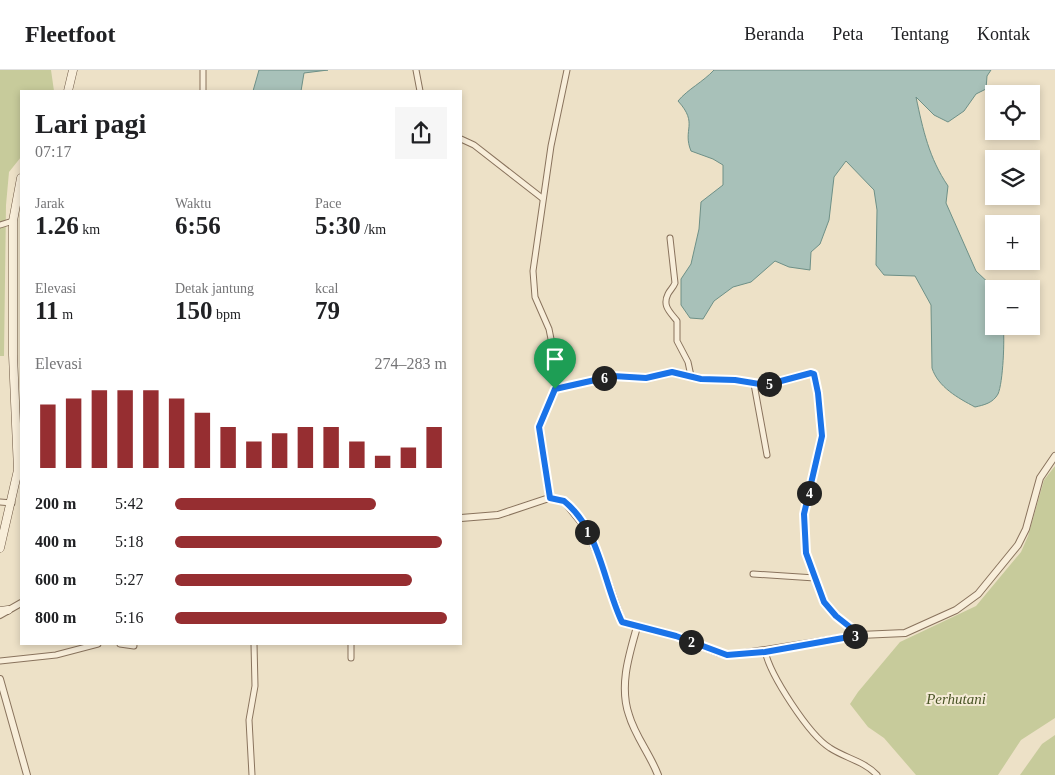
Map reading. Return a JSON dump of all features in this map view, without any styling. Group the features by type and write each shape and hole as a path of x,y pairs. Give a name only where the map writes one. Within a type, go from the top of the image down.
{"main road":[{"path":"68,90 73,70"},
{"path":"0,548 12,503 19,457 13,355 13,221 20,183"}],"street":[{"path":"203,70 203,90"},
{"path":"416,70 420,90"},
{"path":"550,498 539,427 555,389 553,348 549,330 535,297 532,279 542,198 567,70"},
{"path":"462,139 474,145 542,198"},
{"path":"0,224 13,221"},
{"path":"670,238 675,283 669,291 666,304 669,313 676,319 677,341 688,362 691,376"},
{"path":"555,389 613,376 646,378 676,372 701,379 735,380 766,385 811,373 816,377 822,436 805,506 806,553 824,602 836,616 860,635"},
{"path":"754,384 767,455"},
{"path":"462,518 498,515 550,498 564,501 585,527 600,559 622,622 676,636 727,655 765,652 860,635 905,633 956,610 978,594 1021,539 1029,522 1040,478 1055,456"},
{"path":"0,502 12,503"},
{"path":"753,574 816,578"},
{"path":"3,612 20,604"},
{"path":"637,627 626,673 627,705 632,724 658,775"},
{"path":"0,661 56,655 94,645"},
{"path":"127,645 134,646"},
{"path":"252,775 249,720 255,686 254,645"},
{"path":"351,645 351,658"},
{"path":"765,652 770,668 808,726 828,747 863,763 877,775"},
{"path":"0,679 27,775"}],"green space":[{"path":"0,70 51,70 54,90 20,90 20,158 9,172 6,205 4,356 0,356"},
{"name":"Perhutani","path":"1055,466 1055,718 1021,740 998,775 916,775 884,738 868,727 850,704 900,642 976,606 1021,552 1028,536 1044,480"},
{"path":"1055,735 1055,775 1020,775 1042,744"}],"water":[{"path":"259,70 328,70 304,73 301,90 253,90"},
{"path":"714,70 991,70 987,76 985,90 976,94 964,111 948,122 934,115 916,97 931,154 948,186 946,203 976,271 986,280 985,335 1004,335 1000,388 994,400 975,407 949,391 935,375 932,368 931,305 915,276 884,275 876,265 877,210 874,190 846,161 834,177 829,220 820,244 811,252 810,270 789,267 775,261 751,282 733,287 714,301 703,319 690,318 681,305 681,279 691,264 699,229 701,202 723,185 723,165 691,151 688,137 688,115 678,101"}],"route":[{"path":"672,372 701,379 728,379 766,385 811,373 814,374 816,377 822,436 804,514 806,553 824,602 836,616 860,635 765,652 727,655 676,636 622,622 600,559 585,527 569,505 564,501 550,498 539,427 542,416 555,389 613,376 646,378 672,372"}]}
